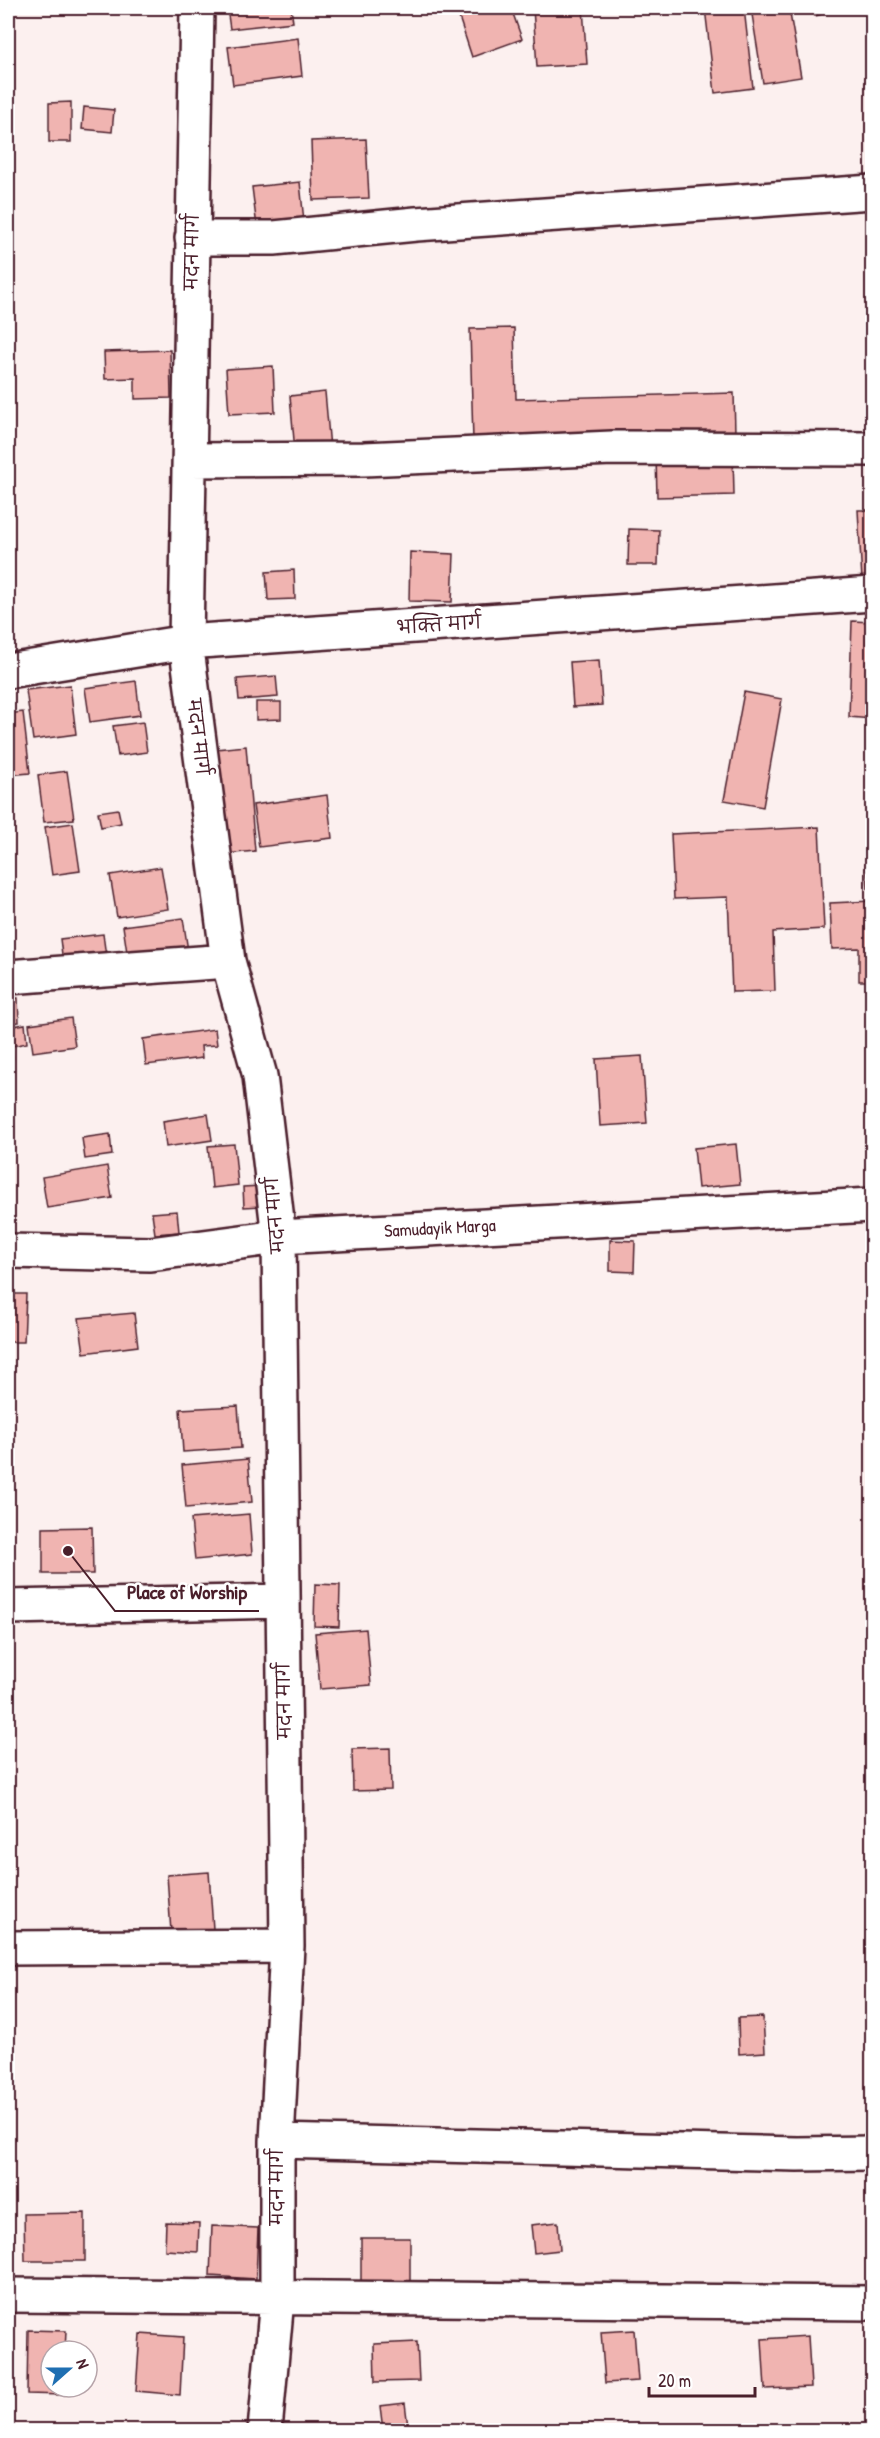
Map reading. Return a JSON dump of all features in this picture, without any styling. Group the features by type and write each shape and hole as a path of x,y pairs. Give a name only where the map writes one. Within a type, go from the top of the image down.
{"street":[{"name":"मदन मार्ग","path":"197,8 186,642 228,961 260,1076 279,1237 287,1946 277,2141 277,2299 265,2430"},
{"path":"192,238 274,238 416,224 873,192"},
{"path":"190,460 364,459 612,448 873,449"},
{"name":"भक्ति मार्ग","path":"8,671 186,642 873,594"},
{"path":"8,977 228,961"},
{"name":"Samudayik Marga","path":"8,1251 150,1254 279,1237 873,1205"},
{"path":"8,1606 283,1601"},
{"path":"8,1948 287,1946"},
{"path":"277,2141 797,2154 873,2153"},
{"path":"8,2295 873,2303"}],"building":[{"path":"227,8 291,8 293,22 230,29"},
{"path":"456,8 511,8 522,39 472,57"},
{"path":"533,8 583,8 587,64 537,67"},
{"path":"705,8 744,8 753,88 715,93"},
{"path":"751,8 789,8 801,77 763,83"},
{"path":"812,8 843,8 815,16"},
{"path":"298,38 302,76 233,85 228,47"},
{"path":"71,102 71,142 49,142 49,103"},
{"path":"84,107 114,110 112,132 82,129"},
{"path":"366,139 369,198 313,200 311,141"},
{"path":"300,182 304,222 257,227 252,187"},
{"path":"514,328 516,399 734,393 735,434 473,441 470,329"},
{"path":"170,350 171,398 135,399 135,378 105,379 104,352"},
{"path":"273,366 275,412 229,414 226,369"},
{"path":"325,392 330,448 295,451 290,396"},
{"path":"733,454 734,495 657,497 656,456"},
{"path":"858,510 872,510 872,579 862,580"},
{"path":"629,529 659,530 658,565 628,565"},
{"path":"410,552 454,554 452,602 409,601"},
{"path":"294,570 295,599 268,600 266,572"},
{"path":"852,621 872,622 872,719 849,717"},
{"path":"599,660 602,705 573,707 570,662"},
{"path":"276,676 278,697 239,700 237,679"},
{"path":"136,681 140,715 90,722 85,688"},
{"path":"70,685 76,734 33,740 26,690"},
{"path":"744,692 782,699 763,807 724,800"},
{"path":"256,702 281,702 281,719 256,720"},
{"path":"23,712 30,773 8,775 8,714"},
{"path":"143,722 147,752 118,756 113,726"},
{"path":"246,746 255,851 225,854 216,749"},
{"path":"67,771 74,819 44,822 38,775"},
{"path":"327,795 332,838 259,847 253,805"},
{"path":"118,809 121,823 101,827 98,812"},
{"path":"73,823 80,871 52,875 45,827"},
{"path":"819,827 824,929 773,932 775,991 732,992 728,897 674,899 671,834"},
{"path":"872,833 872,889 868,889 864,834"},
{"path":"161,867 168,909 117,917 110,875"},
{"path":"872,901 872,981 859,981 859,948 832,949 830,903"},
{"path":"183,918 188,951 128,959 123,926"},
{"path":"103,934 107,964 64,970 60,939"},
{"path":"8,998 18,998 19,1022 8,1023"},
{"path":"71,1018 75,1046 33,1052 29,1024"},
{"path":"25,1024 27,1043 12,1046 13,1059 8,1060 8,1027"},
{"path":"215,1029 217,1045 201,1046 202,1058 146,1065 143,1039"},
{"path":"642,1056 647,1123 600,1126 596,1059"},
{"path":"208,1114 212,1140 166,1147 163,1121"},
{"path":"110,1134 112,1155 85,1159 82,1138"},
{"path":"234,1144 238,1185 212,1188 208,1146"},
{"path":"736,1144 740,1184 698,1188 694,1148"},
{"path":"107,1166 112,1198 47,1208 42,1177"},
{"path":"261,1186 261,1206 244,1207 243,1187"},
{"path":"177,1211 179,1232 155,1234 152,1213"},
{"path":"610,1240 635,1241 634,1272 610,1271"},
{"path":"8,1294 26,1294 24,1342 8,1342"},
{"path":"134,1313 138,1346 84,1353 79,1318"},
{"path":"238,1406 241,1448 183,1452 180,1409"},
{"path":"248,1459 252,1502 186,1508 182,1465"},
{"path":"249,1514 252,1554 195,1560 191,1519"},
{"path":"92,1527 93,1574 43,1574 43,1528"},
{"path":"315,1584 340,1585 339,1627 314,1626"},
{"path":"366,1629 371,1685 320,1689 315,1633"},
{"path":"390,1748 391,1790 353,1791 352,1749"},
{"path":"209,1872 213,1929 171,1932 167,1875"},
{"path":"763,2017 765,2052 739,2054 738,2018"},
{"path":"85,2213 85,2261 25,2261 24,2214"},
{"path":"166,2222 199,2223 198,2252 165,2250"},
{"path":"558,2222 560,2250 534,2253 531,2225"},
{"path":"212,2226 258,2228 256,2279 210,2276"},
{"path":"361,2238 410,2238 410,2287 361,2287"},
{"path":"28,2330 66,2331 66,2339 39,2339 39,2394 27,2394"},
{"path":"634,2330 638,2381 605,2383 601,2332"},
{"path":"140,2334 183,2337 180,2395 136,2391"},
{"path":"808,2336 811,2387 765,2389 762,2339"},
{"path":"417,2342 419,2381 375,2382 374,2344"},
{"path":"405,2403 408,2427 383,2430 380,2406"}],"place":[{"name":"Place of Worship","path":"68,1551"}]}
